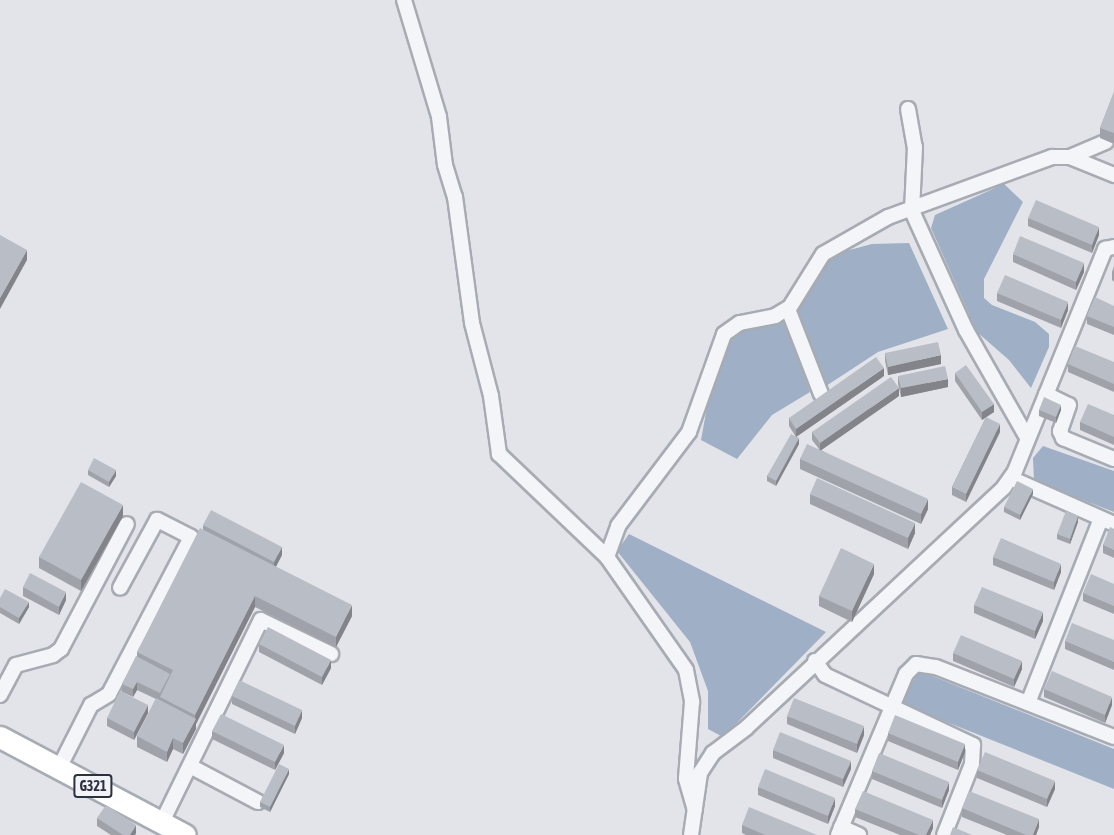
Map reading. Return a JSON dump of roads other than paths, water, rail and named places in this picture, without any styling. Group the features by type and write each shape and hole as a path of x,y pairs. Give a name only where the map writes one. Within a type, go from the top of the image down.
{"highway":[{"name":"G321","path":"0,737 185,835"}],"street":[{"path":"404,0 439,117 445,165 455,197 472,323 491,396 499,454 607,557 686,670 692,702 686,779 695,810"},
{"path":"908,109 915,147 912,211 966,330 1028,439"},
{"path":"1070,157 1106,141"},
{"path":"607,557 618,526 689,432 724,334 740,323 788,309 823,254 888,217 912,211 1052,157 1070,157 1114,175"},
{"path":"691,835 704,765 1010,477 1028,439 1106,249 1114,247"},
{"path":"788,309 821,394"},
{"path":"1046,394 1069,405 1060,431 1063,438 1114,459"},
{"path":"1010,477 1108,521 1028,703"},
{"path":"58,768 91,705 109,694 191,537 157,520 120,588"},
{"path":"0,695 16,665 53,655 61,649 127,524"},
{"path":"162,822 261,620 331,654"},
{"path":"815,661 825,675 972,745 972,764 944,835"},
{"path":"859,835 840,831 906,674 913,665 922,663 1114,736"},
{"path":"190,766 258,802"}],"water":[{"path":"1004,184 1023,202 984,279 984,298 992,305 1035,322 1049,334 1049,347 1031,388 1009,360 977,332 931,228 935,215"},
{"path":"909,243 948,329 878,352 826,386 796,316 801,300 824,265 842,252 872,244"},
{"path":"785,322 810,392 772,415 737,459 701,440 707,407 729,343 739,332"},
{"path":"1043,446 1114,471 1114,512 1034,481 1033,458"},
{"path":"629,534 826,632 723,737 708,729 708,691 690,642 617,551"},
{"path":"920,671 1114,749 1114,789 899,703"}]}
